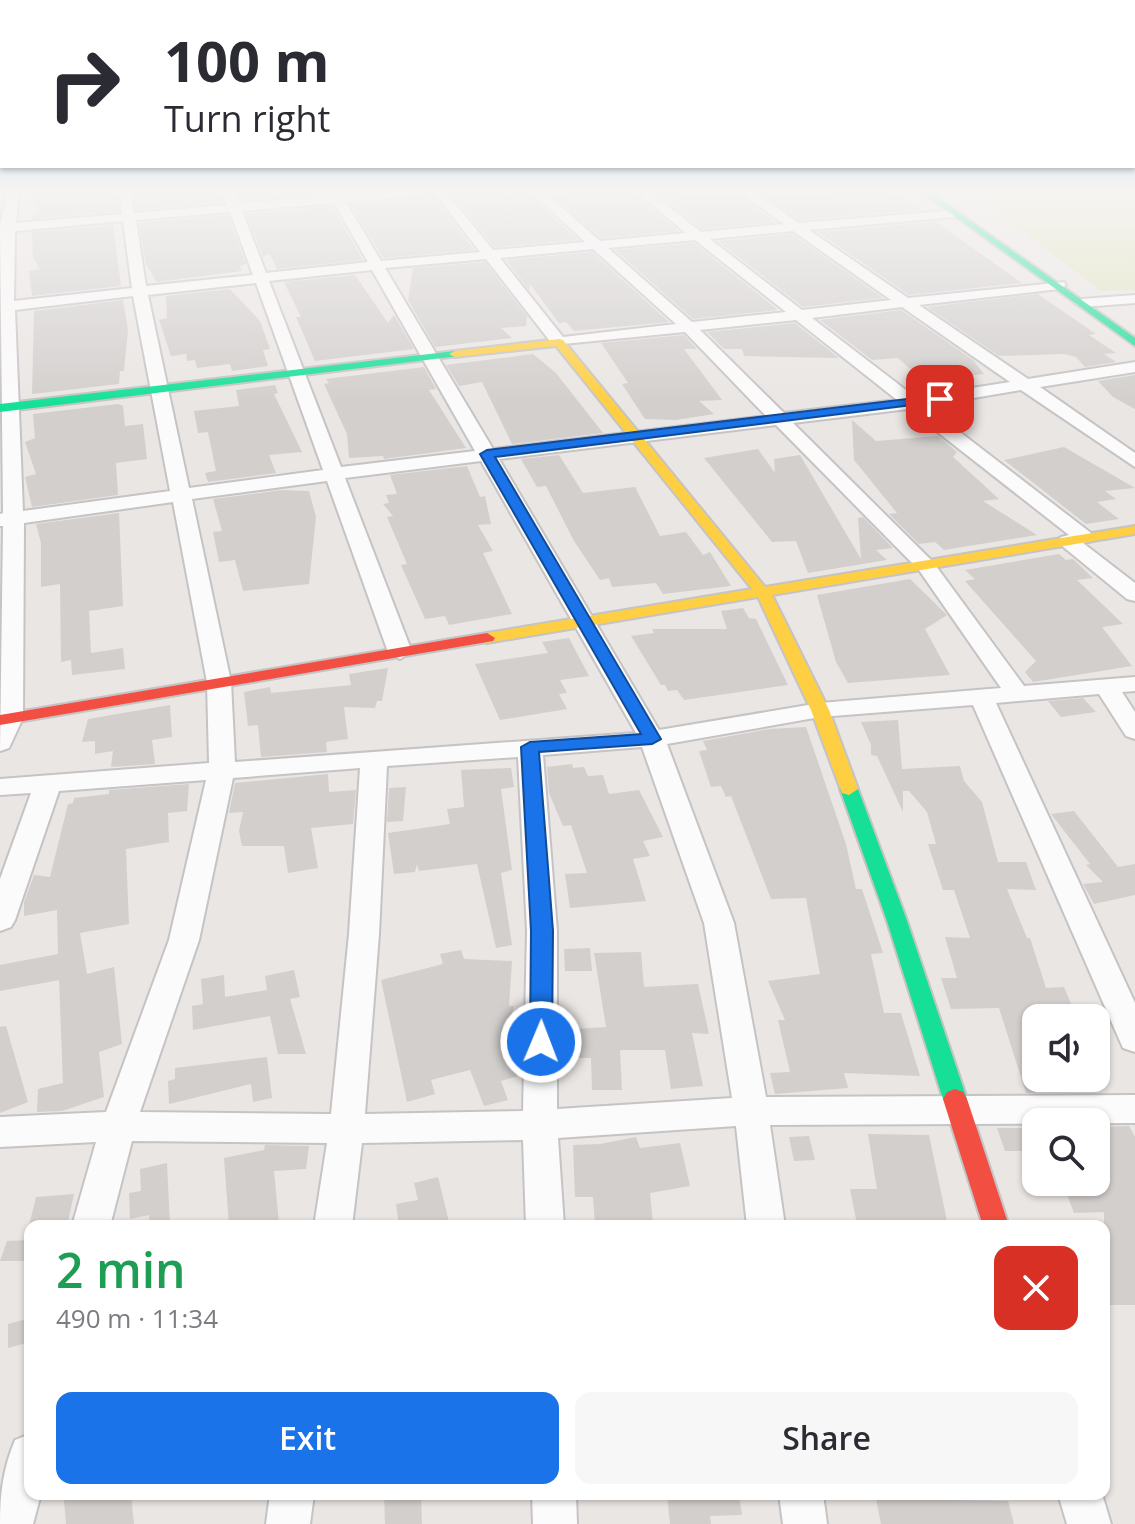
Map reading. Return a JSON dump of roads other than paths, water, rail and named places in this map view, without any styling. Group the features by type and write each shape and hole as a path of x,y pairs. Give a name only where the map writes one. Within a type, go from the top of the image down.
{"main road":[{"path":"1027,263 1135,343"},
{"path":"1050,263 1135,323"},
{"path":"6,408 559,342 764,595 820,710 896,918 994,1220"},
{"path":"6,719 583,621 764,595 1135,530"}],"street":[{"path":"0,743 6,719 3,263"},
{"path":"93,1220 118,1126 184,940 222,769 219,682 134,263"},
{"path":"258,263 400,652"},
{"path":"2,306 398,263"},
{"path":"496,263 559,342 1059,285"},
{"path":"619,263 688,327 775,418 926,566 1017,693"},
{"path":"733,263 912,403 1076,539 1135,594"},
{"path":"851,263 1135,461"},
{"path":"377,265 652,739 719,923 751,1111 765,1220"},
{"path":"1082,303 1135,299"},
{"path":"0,520 487,454 912,403 1135,367"},
{"path":"0,787 652,739 820,710 1135,684"},
{"path":"1106,686 1135,731"},
{"path":"981,696 1135,1039"},
{"path":"530,747 542,931 540,1125 545,1220"},
{"path":"334,1220 348,1129 366,936 374,758"},
{"path":"0,920 48,783"},
{"path":"0,1132 118,1126 348,1129 540,1125 751,1111 1135,1109"},
{"path":"11,1524 24,1477"},
{"path":"288,1524 291,1500"},
{"path":"554,1500 555,1524"},
{"path":"802,1500 805,1524"},
{"path":"1082,1500 1089,1524"}]}
